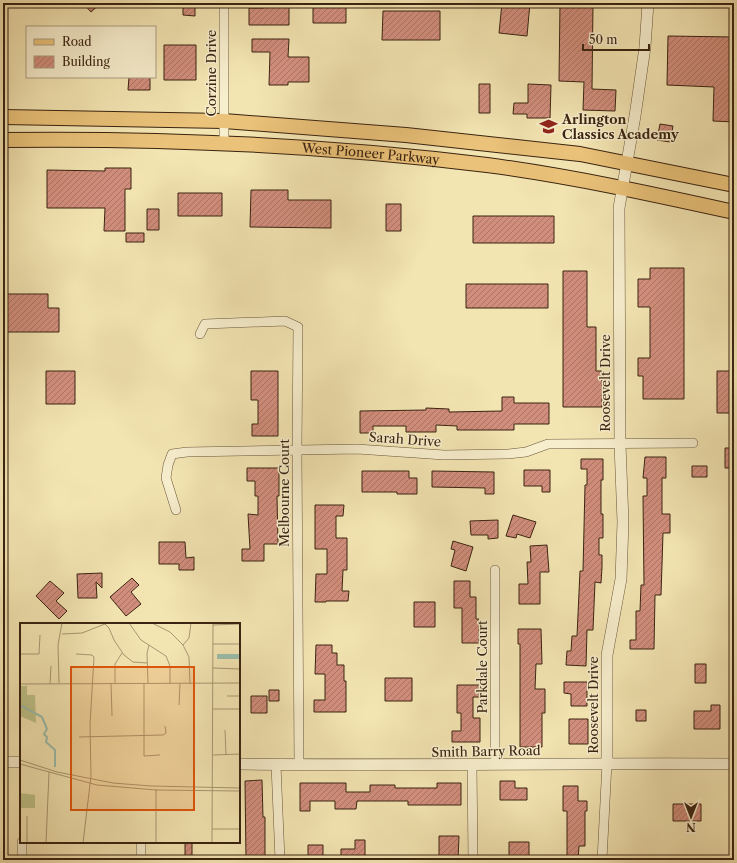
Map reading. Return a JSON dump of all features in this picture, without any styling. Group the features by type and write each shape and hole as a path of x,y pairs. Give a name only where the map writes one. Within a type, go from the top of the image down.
{"main road":[{"name":"West Pioneer Parkway","path":"3,117 224,121 406,135 580,154 734,185"},
{"name":"West Pioneer Parkway","path":"3,140 83,139 258,144 373,153 487,165 621,188 734,212"}],"street":[{"name":"Corzine Drive","path":"224,3 224,143"},
{"name":"Roosevelt Drive","path":"607,763 607,655 621,578 623,522 620,444 618,208 635,116 645,47 648,3"},
{"name":"Melbourne Court","path":"200,334 205,324 285,322 298,327 297,450 299,765"},
{"name":"Sarah Drive","path":"176,510 166,478 168,465 172,454 187,452 357,450 444,455 508,454 526,452 548,444 693,443"},
{"name":"Parkdale Court","path":"495,570 496,764"},
{"path":"3,762 20,762"},
{"path":"602,860 607,763"},
{"name":"Smith Barry Road","path":"240,764 734,764"},
{"path":"276,764 280,860"},
{"path":"472,764 473,860"},
{"path":"22,843 22,860"},
{"path":"141,843 141,860"}],"building":[{"path":"83,3 101,3 91,12"},
{"path":"183,3 195,3 195,16 183,15"},
{"path":"264,3 289,3 289,25 249,25 249,8 264,8"},
{"path":"313,3 346,3 346,23 313,23"},
{"path":"502,3 530,3 527,36 499,33"},
{"path":"560,3 593,3 592,89 616,90 615,111 583,110 584,82 559,81"},
{"path":"383,11 440,11 440,40 382,40"},
{"path":"668,36 734,37 734,122 713,121 714,87 667,85"},
{"path":"252,39 289,39 288,57 309,57 309,82 288,82 288,85 269,85 270,52 252,52"},
{"path":"164,45 196,45 196,80 164,80"},
{"path":"129,78 150,78 150,90 128,90"},
{"path":"479,84 490,84 490,113 479,113"},
{"path":"528,84 551,85 550,118 527,118 527,114 513,114 514,103 528,103"},
{"path":"660,124 673,126 670,142 657,140"},
{"path":"105,168 131,168 131,189 125,189 125,231 104,231 105,208 47,208 47,170 105,171"},
{"path":"251,190 288,190 288,200 331,200 331,228 250,227"},
{"path":"178,193 222,193 222,216 178,216"},
{"path":"386,204 401,204 401,231 386,231"},
{"path":"147,209 159,209 159,230 147,230"},
{"path":"473,216 554,216 554,243 473,243"},
{"path":"126,233 144,233 144,242 126,242"},
{"path":"650,268 684,268 684,399 643,399 643,376 638,376 638,358 650,358 650,307 638,307 638,279 650,279"},
{"path":"563,271 587,271 587,327 596,327 596,371 602,371 602,407 563,407"},
{"path":"466,284 548,284 548,308 466,308"},
{"path":"3,294 48,294 48,308 59,308 59,332 3,332"},
{"path":"46,371 75,371 75,404 46,404"},
{"path":"251,371 278,371 278,436 252,436 252,424 258,424 258,400 251,400"},
{"path":"717,371 734,371 734,413 717,413"},
{"path":"502,397 514,397 514,403 549,403 549,424 514,424 514,430 457,430 457,426 436,425 436,432 406,432 406,426 373,426 373,433 360,433 360,411 426,410 426,408 449,409 449,412 502,411"},
{"path":"725,448 734,448 734,468 725,468"},
{"path":"645,457 666,457 666,478 662,478 662,514 670,514 670,533 663,533 661,595 655,595 654,649 630,649 630,640 636,640 636,611 640,611 641,585 644,585 643,496 647,496 647,478 643,478"},
{"path":"581,459 603,459 603,480 601,480 601,514 603,514 603,538 599,538 599,555 602,555 601,583 595,582 593,630 587,630 586,666 566,665 567,651 571,651 572,636 577,636 580,571 583,571 585,485 587,485 587,469 581,469"},
{"path":"692,466 707,466 707,477 692,477"},
{"path":"247,468 279,468 279,496 277,496 278,544 264,544 264,561 242,561 242,549 250,549 248,514 258,515 258,496 255,496 255,481 247,481"},
{"path":"524,470 550,470 550,492 542,492 542,486 524,486"},
{"path":"362,471 409,471 409,478 417,478 417,494 397,494 397,492 362,492"},
{"path":"432,471 494,472 494,494 485,494 485,488 432,487"},
{"path":"315,505 344,505 343,516 336,516 336,538 347,538 347,570 343,570 342,591 349,591 348,601 315,602 316,574 327,574 327,549 315,549"},
{"path":"513,515 536,522 530,538 517,534 516,538 506,536"},
{"path":"498,520 498,538 488,539 488,535 471,535 470,521"},
{"path":"453,541 473,547 466,571 451,566 455,550 451,549"},
{"path":"159,542 185,542 186,558 194,557 194,570 179,570 179,564 159,564"},
{"path":"547,545 549,572 540,572 540,604 519,604 519,584 528,584 527,562 531,562 530,546"},
{"path":"102,573 102,588 96,582 97,598 78,598 77,574"},
{"path":"132,578 139,585 131,592 141,604 126,616 110,597"},
{"path":"50,581 64,593 56,601 67,611 59,619 36,596"},
{"path":"454,581 470,581 470,597 476,597 476,619 479,619 479,643 462,643 462,608 454,608"},
{"path":"414,602 435,602 435,627 414,627"},
{"path":"518,629 541,629 542,664 536,664 535,689 545,689 545,713 542,713 542,747 520,747 520,644 518,644"},
{"path":"316,645 332,645 332,653 337,653 337,665 344,665 344,681 346,681 346,712 314,712 314,700 325,700 325,674 315,674"},
{"path":"695,664 706,664 706,683 695,683"},
{"path":"385,678 412,678 412,701 385,701"},
{"path":"564,682 587,682 587,706 571,706 571,694 564,693"},
{"path":"457,685 479,685 479,697 473,697 473,718 480,718 480,742 452,742 452,731 461,731 461,713 457,713"},
{"path":"269,690 279,690 279,701 269,701"},
{"path":"251,696 267,696 267,713 251,713"},
{"path":"711,705 720,705 720,729 694,729 694,711 711,711"},
{"path":"636,710 646,710 646,721 636,721"},
{"path":"569,719 588,719 588,744 569,744"},
{"path":"262,780 263,817 265,817 265,860 246,860 245,781"},
{"path":"500,781 515,781 515,788 527,788 527,800 500,800"},
{"path":"300,783 346,783 346,792 370,792 370,785 395,785 395,788 437,788 437,783 461,783 461,805 408,805 408,801 357,801 356,809 335,809 335,801 310,801 310,811 300,811"},
{"path":"563,786 578,786 578,801 587,801 587,811 585,811 585,846 579,846 578,860 567,860 567,811 563,811"},
{"path":"673,804 701,804 701,821 673,821"},
{"path":"439,836 459,836 458,860 439,860"},
{"path":"355,840 365,840 365,860 341,860 341,849 355,849"},
{"path":"509,842 529,842 529,860 509,860"},
{"path":"185,843 192,843 192,860 185,860"},
{"path":"308,845 323,845 323,860 308,860"}],"place":[{"name":"Arlington Classics Academy","path":"549,126"}]}
